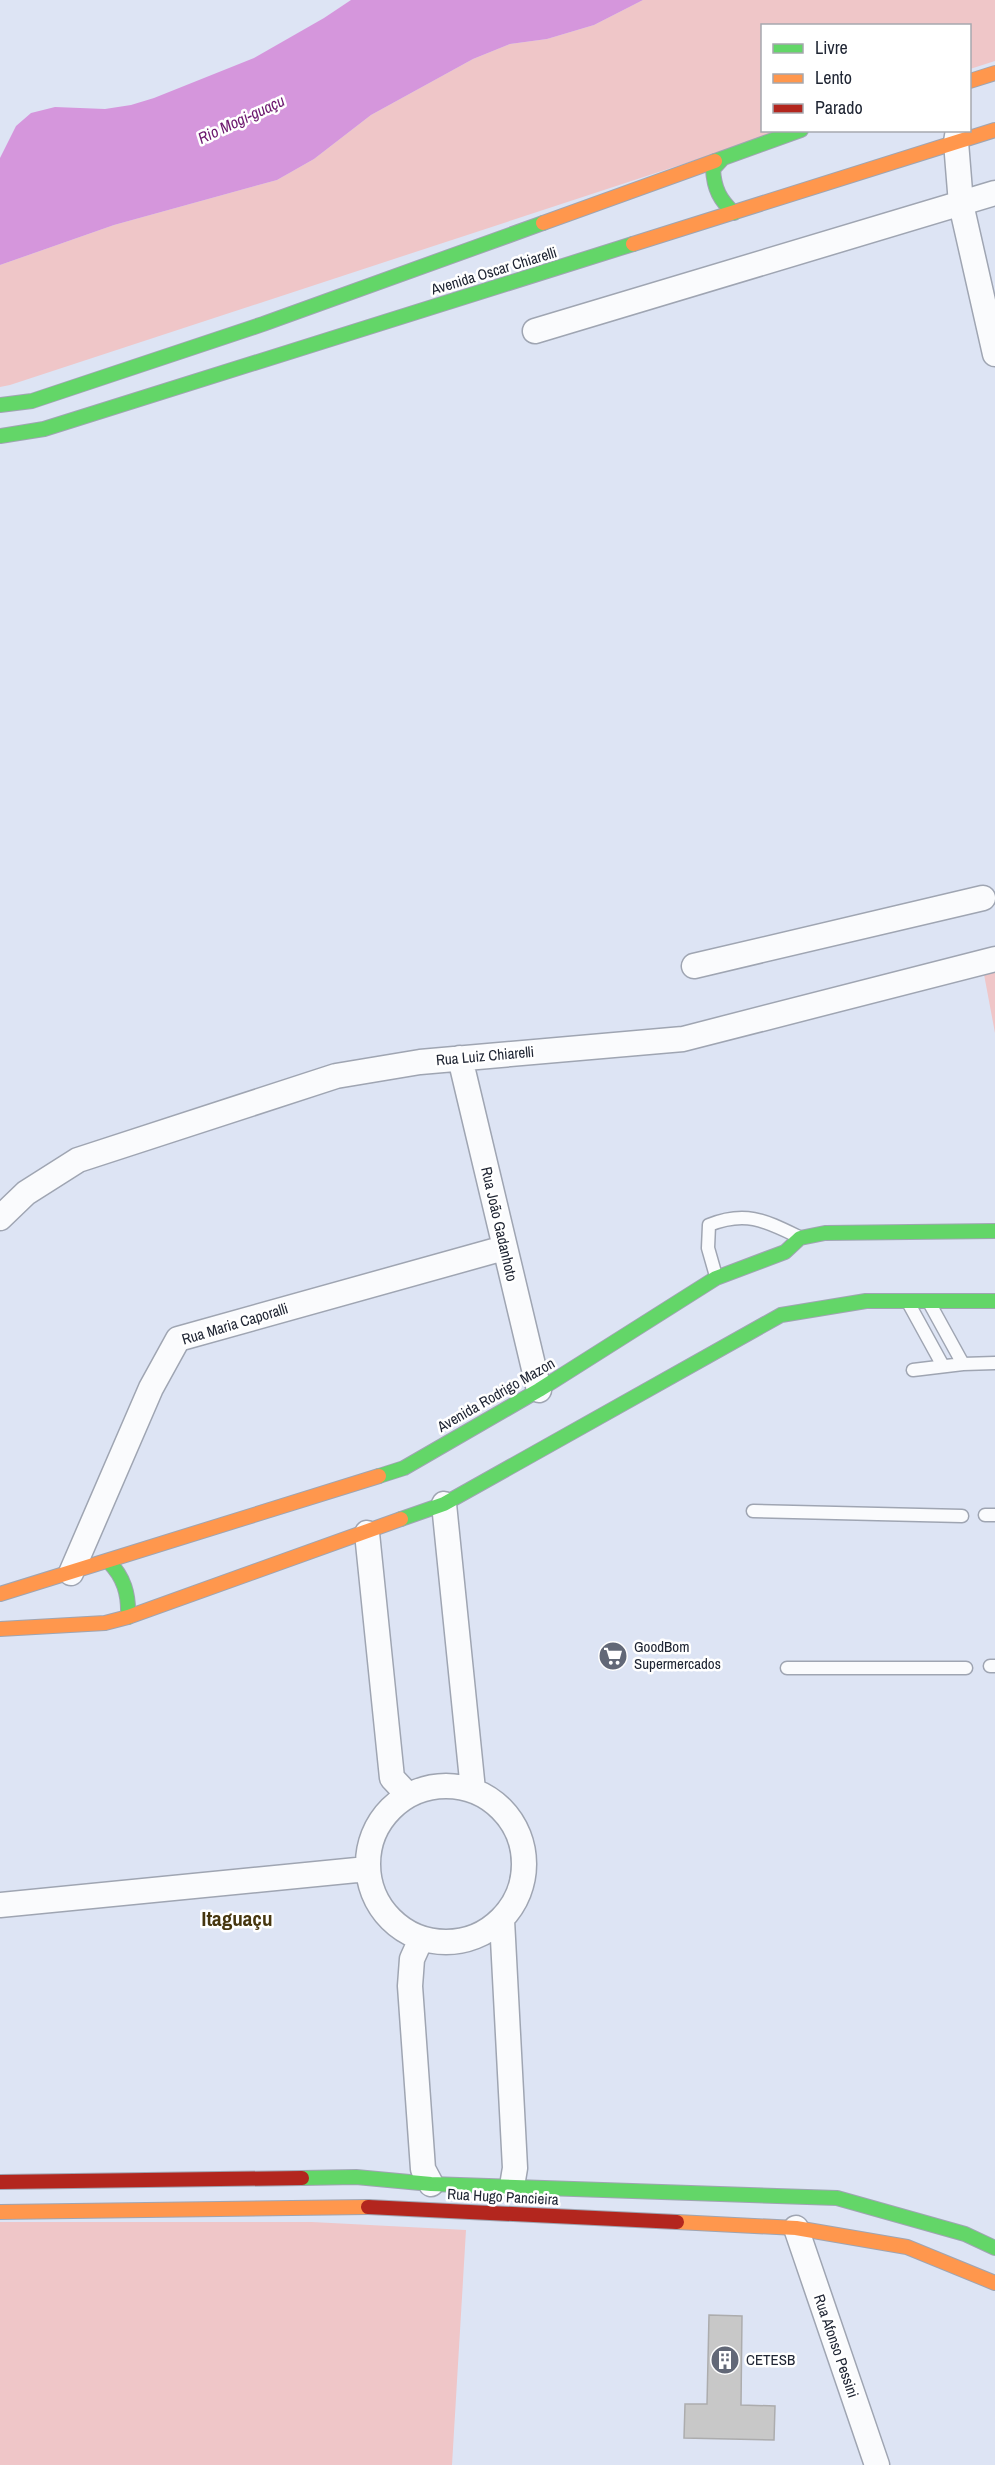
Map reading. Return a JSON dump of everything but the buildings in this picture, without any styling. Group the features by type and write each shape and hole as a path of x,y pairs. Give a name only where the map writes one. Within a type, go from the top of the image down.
{"street":[{"path":"971,80 995,73"},
{"name":"Avenida Oscar Chiarelli","path":"0,436 44,429 734,213 957,136 995,130"},
{"name":"Avenida Oscar Chiarelli","path":"0,405 32,401 241,331 795,132"},
{"path":"957,136 962,204 995,354"},
{"path":"723,158 713,169 713,183 718,198 734,213"},
{"path":"535,331 995,193"},
{"path":"694,966 983,897"},
{"name":"Rua Luiz Chiarelli","path":"0,1218 26,1193 78,1160 336,1076 420,1062 683,1039 995,959"},
{"name":"Rua João Gadanhoto","path":"460,1058 539,1390"},
{"name":"Avenida Rodrigo Mazon","path":"0,1594 70,1580 108,1561 404,1468 539,1390 716,1278 784,1252 800,1238 825,1233 995,1231"},
{"name":"Rua Maria Caporalli","path":"70,1580 151,1388 178,1338 504,1248"},
{"path":"0,1629 77,1619 105,1623 128,1617 444,1504 781,1315 851,1302 995,1301"},
{"path":"444,1504 473,1790"},
{"path":"367,1533 392,1778 408,1795"},
{"path":"108,1561 125,1583 129,1605 128,1617"},
{"path":"447,1785 473,1790 496,1803 514,1822 524,1847 525,1873 518,1898 502,1920 481,1935 457,1942 421,1939 407,1932 387,1916 373,1894 367,1869 370,1844 380,1821 408,1795 447,1785"},
{"path":"0,1905 367,1869"},
{"path":"502,1920 515,2168 512,2186"},
{"path":"421,1939 412,1959 410,1986 423,2169 431,2184"},
{"name":"Rua Hugo Pancieira","path":"0,2182 356,2177 431,2184 837,2198 965,2234 995,2248"},
{"name":"Rua Hugo Pancieira","path":"0,2212 381,2207 796,2228 908,2247 995,2283"},
{"name":"Rua Afonso Pessini","path":"796,2228 877,2465"}],"lane":[{"path":"716,1278 708,1248 709,1225 726,1218 751,1217 770,1222 800,1238"},
{"path":"928,1300 963,1364"},
{"path":"907,1301 943,1366"},
{"path":"913,1370 995,1363"},
{"path":"753,1511 962,1516"},
{"path":"787,1668 966,1668"}],"shaded area":[{"path":"643,0 995,0 995,61 971,69 971,24 761,24 761,132 781,132 0,387 0,265 114,225 277,180 314,159 371,115 473,59 510,44 547,39 594,25"},
{"path":"995,966 995,1033 983,969"},
{"path":"0,2222 312,2222 466,2230 452,2465 0,2465"}],"water":[{"name":"Rio Mogi-guaçu","path":"351,0 643,0 594,25 547,39 510,44 473,59 371,115 314,159 277,180 114,225 0,265 0,158 16,126 31,113 55,107 105,109 154,98 254,58"}],"traffic: fast":[{"path":"715,161 795,132"},
{"path":"723,158 713,169 716,188 721,199 734,213"},
{"path":"0,405 32,401 263,324 543,223"},
{"path":"0,436 44,429 633,244"},
{"path":"379,1476 404,1468 539,1390 716,1278 785,1252 800,1238 825,1233 995,1231"},
{"path":"401,1519 444,1504 781,1315 866,1301 995,1301"},
{"path":"108,1561 118,1573 124,1586 128,1601 128,1617"},
{"path":"302,2178 356,2177 431,2184 837,2198 965,2234 995,2248"}],"traffic: slow":[{"path":"971,81 995,73"},
{"path":"633,244 995,130"},
{"path":"543,223 715,161"},
{"path":"0,1594 379,1476"},
{"path":"0,1629 105,1623 128,1617 401,1519"},
{"path":"0,2212 368,2207"},
{"path":"677,2222 796,2228 907,2247 995,2283"}],"traffic: jam":[{"path":"0,2182 302,2178"},
{"path":"368,2207 677,2222"}],"place":[{"name":"GoodBom Supermercados","path":"613,1656"},
{"name":"CETESB","path":"725,2360"}],"district":[{"name":"Itaguaçu","path":"237,1919"}]}
